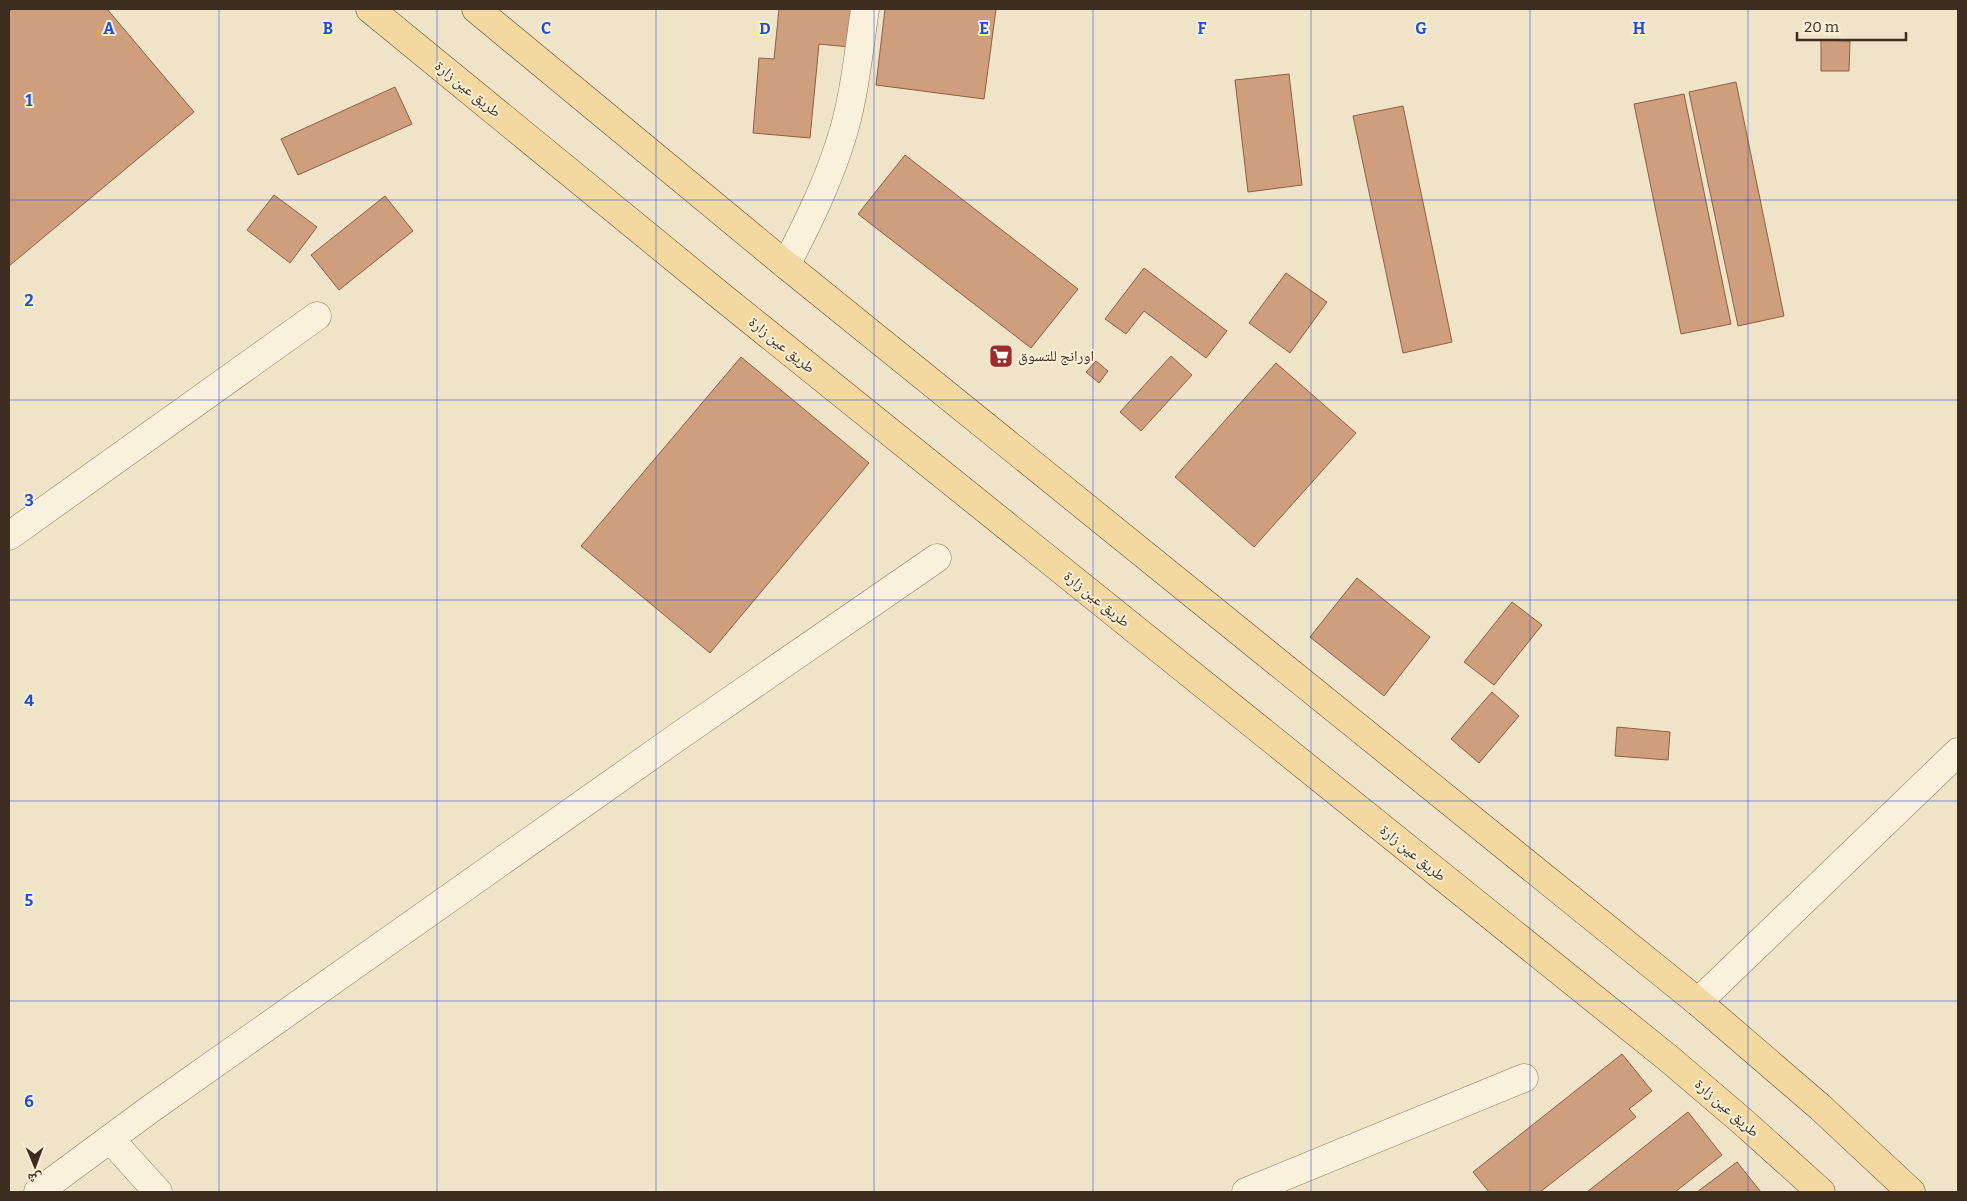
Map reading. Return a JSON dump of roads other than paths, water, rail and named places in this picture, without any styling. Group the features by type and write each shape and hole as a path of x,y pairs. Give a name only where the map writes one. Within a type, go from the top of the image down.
{"main road":[{"name":"طريق عين زارة","path":"370,9 722,297 1668,1058 1821,1192"},
{"path":"476,9 786,264 1698,1002 1820,1107 1911,1192"}],"street":[{"path":"786,264 813,212 844,129 855,82 865,9"},
{"path":"9,536 317,316"},
{"path":"38,1192 679,736 937,558"},
{"path":"1698,1002 1958,752"},
{"path":"1246,1192 1524,1078"},
{"path":"110,1139 158,1192"}],"place":[{"name":"اورانج للتسوق","path":"1001,356"}]}
